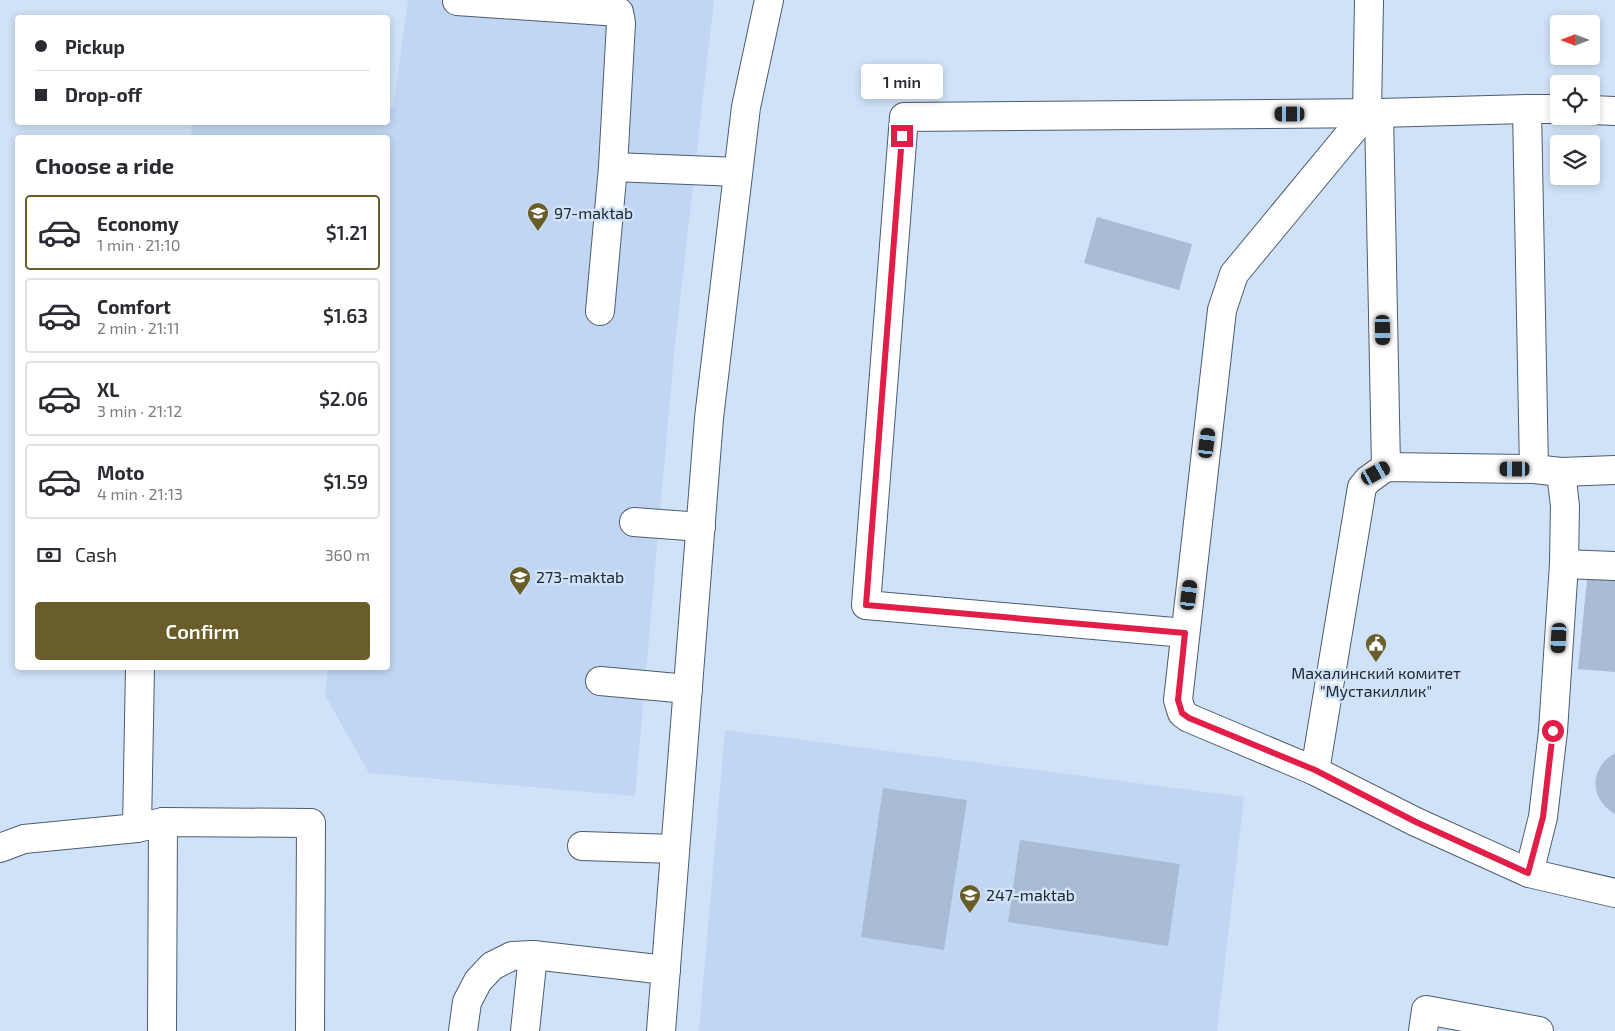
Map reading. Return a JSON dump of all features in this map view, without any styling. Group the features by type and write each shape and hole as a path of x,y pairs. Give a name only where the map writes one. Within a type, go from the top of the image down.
{"street":[{"path":"1369,0 1386,467"},
{"path":"457,1 619,12 621,23 612,167 600,311"},
{"path":"661,1031 710,418 746,107 768,3"},
{"path":"1527,109 1534,469"},
{"path":"1185,633 866,605 904,117 1550,110"},
{"path":"1600,110 1615,111"},
{"path":"1373,113 1234,274 1222,310 1178,700 1182,713 1189,718 1315,770 1416,822 1528,873 1615,893"},
{"path":"612,167 738,172"},
{"path":"1315,770 1362,487 1368,480 1386,467 1534,469 1561,472 1615,470"},
{"path":"1528,873 1543,817 1553,731 1564,564 1565,506 1561,472"},
{"path":"634,522 701,527"},
{"path":"1564,564 1615,566"},
{"path":"140,670 162,1031"},
{"path":"600,680 688,689"},
{"path":"0,848 24,839 150,825 311,823 310,1031"},
{"path":"582,846 675,849"},
{"path":"463,1031 467,1002 478,981 492,966 512,956 533,955 666,970"},
{"path":"525,1031 533,955"},
{"path":"1423,1031 1426,1010 1539,1031"}],"shaded area":[{"path":"408,0 714,0 674,354 635,796 369,773 325,695 328,670 390,670 390,135 191,135 192,125 390,125 390,109 393,108"},
{"path":"1097,217 1192,244 1179,290 1084,263"},
{"path":"1588,570 1615,572 1615,672 1578,669"},
{"name":"247-maktab","path":"725,730 1244,797 1217,1031 699,1031"},
{"path":"1615,753 1615,814 1606,808 1600,800 1596,784 1600,767 1606,759"},
{"path":"883,788 967,800 944,950 861,937"},
{"path":"1020,840 1180,864 1168,946 1008,922"}],"place":[{"name":"97-maktab","path":"538,232"},
{"name":"273-maktab","path":"520,596"},
{"name":"Махалинский комитет \"Мустакиллик\"","path":"1376,663"},
{"name":"247-maktab","path":"970,914"}],"route":[{"path":"902,136 866,605 1185,633 1178,700 1182,713 1189,718 1315,770 1416,822 1528,873 1543,817 1553,731"}]}
